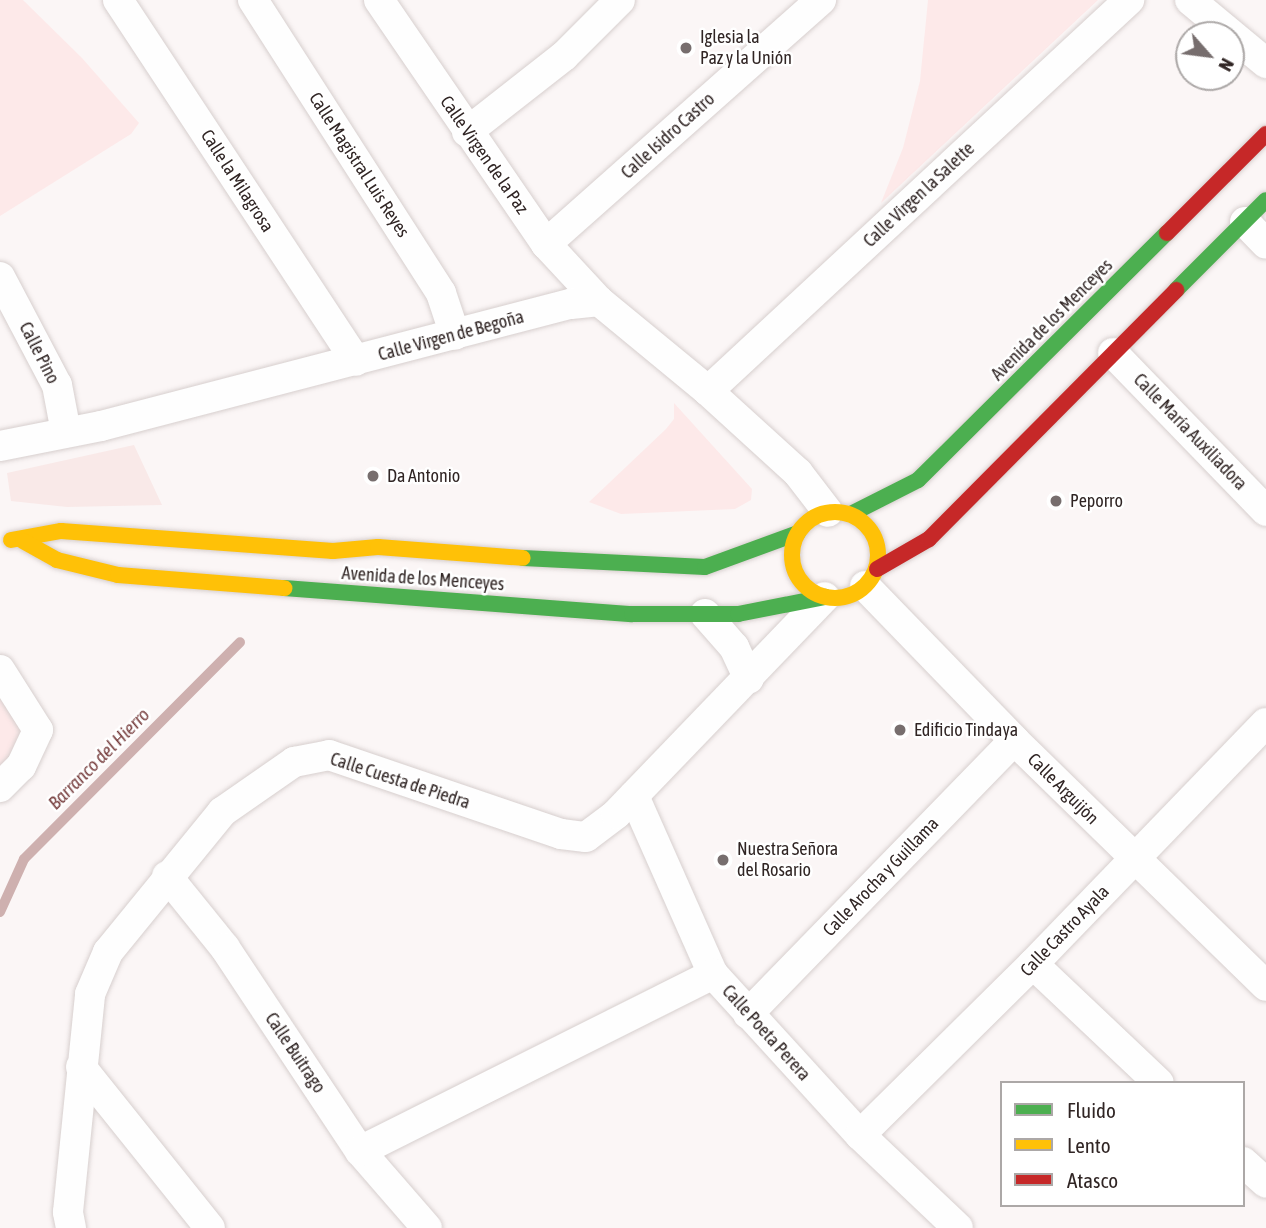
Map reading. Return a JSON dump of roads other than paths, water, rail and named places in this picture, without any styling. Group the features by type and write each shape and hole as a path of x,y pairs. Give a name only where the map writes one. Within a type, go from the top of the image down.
{"main road":[{"name":"Avenida de los Menceyes","path":"839,513 918,480 1266,134"},
{"path":"871,577 878,545 868,526 839,513 812,519 798,533 792,553 796,573 808,589 825,597 846,598 871,577 929,540 1266,200"},
{"name":"Avenida de los Menceyes","path":"0,539 23,541 61,531 333,551 378,547 657,568 705,567 798,533"},
{"name":"Avenida de los Menceyes","path":"23,541 57,560 118,575 618,613 738,614 825,597"}],"street":[{"name":"Calle la Milagrosa","path":"118,0 356,361"},
{"name":"Calle Magistral Luis Reyes","path":"253,0 441,293 455,335"},
{"name":"Calle Virgen de la Paz","path":"379,0 546,244 599,301"},
{"path":"467,132 564,56 620,0"},
{"name":"Calle Isidro Castro","path":"546,244 821,0"},
{"name":"Calle Virgen la Salette","path":"708,391 1129,0"},
{"path":"1190,0 1266,63"},
{"path":"1245,222 1266,244"},
{"name":"Calle Pino","path":"0,277 57,385 66,432"},
{"name":"Calle Virgen de Begoña","path":"0,446 599,301"},
{"path":"599,301 708,391 839,513"},
{"name":"Calle María Auxiliadora","path":"1113,353 1266,511"},
{"name":"Calle Arguijón","path":"871,577 1014,740 1266,986"},
{"name":"Calle Cuesta de Piedra","path":"71,1228 68,1212 90,994 108,952 167,876 222,812 294,762 329,755 561,834 586,837 634,796 825,597"},
{"path":"705,614 734,646 749,679"},
{"path":"0,670 38,730 21,765 0,787"},
{"name":"Calle Castro Ayala","path":"860,1135 1033,964 1266,723"},
{"name":"Calle Arocha y Guillama","path":"748,1014 1014,740"},
{"name":"Calle Poeta Perera","path":"634,796 713,974 860,1135 958,1228"},
{"name":"Calle Buitrago","path":"167,876 225,948 360,1151 427,1228"},
{"path":"1033,964 1157,1081"},
{"path":"360,1151 713,974"},
{"path":"81,1067 210,1228"},
{"path":"1245,1164 1266,1183"}],"waterway":[{"name":"Barranco del Hierro","path":"0,912 24,859 240,642"}],"place":[{"name":"Iglesia la Paz y la Unión","path":"686,48"},
{"name":"Da Antonio","path":"373,476"},
{"name":"Peporro","path":"1056,501"},
{"name":"Edificio Tindaya","path":"900,730"},
{"name":"Nuestra Señora del Rosario","path":"723,860"}]}
